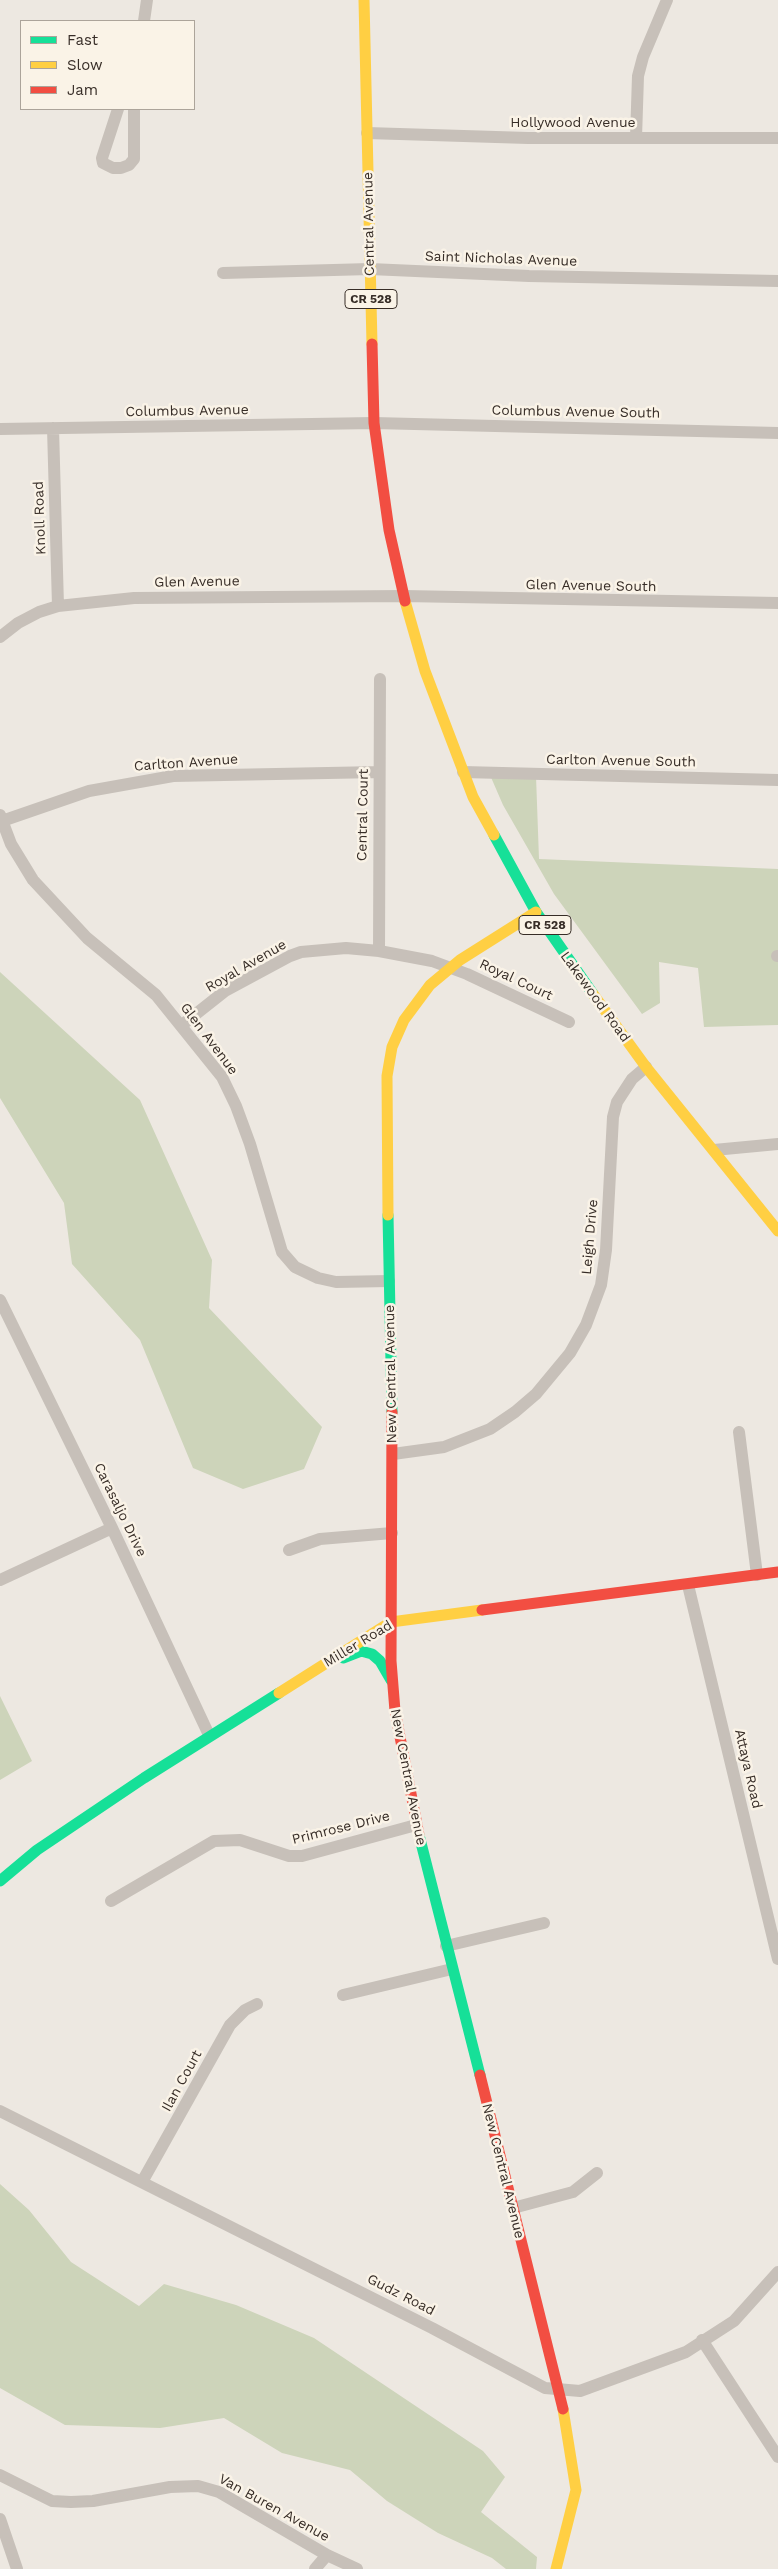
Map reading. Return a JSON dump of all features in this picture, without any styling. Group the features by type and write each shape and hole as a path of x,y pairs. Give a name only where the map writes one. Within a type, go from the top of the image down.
{"street":[{"path":"144,20 147,0"},
{"name":"Central Avenue","path":"364,0 374,423 389,530 404,596"},
{"path":"636,138 638,76 643,57 667,0"},
{"path":"118,110 102,158 103,164 113,168 122,168 129,165 134,159 134,110"},
{"name":"Hollywood Avenue","path":"367,133 528,138 778,138"},
{"name":"Saint Nicholas Avenue","path":"223,272 370,269 529,276 778,281"},
{"name":"Columbus Avenue","path":"0,429 374,423"},
{"name":"Columbus Avenue South","path":"374,423 778,433"},
{"name":"Knoll Road","path":"53,428 58,606"},
{"name":"Glen Avenue South","path":"404,596 778,603"},
{"name":"Glen Avenue","path":"0,637 25,619 58,606 134,598 404,596"},
{"name":"Lakewood Road","path":"404,596 425,671 473,797 536,912 565,956 646,1067 778,1231"},
{"name":"Central Court","path":"379,951 380,679"},
{"name":"Carlton Avenue","path":"1,818 89,791 173,776 285,772 379,772"},
{"name":"Carlton Avenue South","path":"463,772 778,780"},
{"name":"Glen Avenue","path":"1,818 12,844 33,880 87,938 156,994 222,1077 236,1106 282,1252 295,1267 318,1278 336,1282 389,1281"},
{"name":"New Central Avenue","path":"536,912 488,941 450,968 430,986 404,1020 392,1047 387,1076 386,1125 393,1454 391,1622 393,1683 403,1766 446,1946 560,2391 576,2490 556,2569"},
{"name":"Royal Avenue","path":"182,1025 225,992 290,956 301,952 346,948 379,951 432,961 450,968"},
{"name":"Royal Court","path":"450,968 569,1022"},
{"name":"Leigh Drive","path":"393,1454 444,1446 490,1429 515,1412 536,1394 570,1353 586,1325 601,1285 606,1250 614,1117 617,1102 632,1080 646,1067"},
{"path":"714,1150 778,1144"},
{"name":"Carasaljo Drive","path":"0,1300 112,1528 209,1735"},
{"path":"739,1432 757,1575"},
{"path":"0,1580 112,1528"},
{"path":"289,1550 320,1539 392,1533"},
{"name":"Miller Road","path":"0,1881 37,1850 209,1735 391,1622 778,1572"},
{"name":"Attaya Road","path":"688,1585 778,1959"},
{"path":"316,1668 361,1651 372,1654 380,1661 393,1683"},
{"name":"Primrose Drive","path":"111,1901 214,1841 240,1840 289,1856 302,1856 416,1825"},
{"path":"446,1946 544,1923"},
{"path":"343,1995 452,1969"},
{"name":"Ilan Court","path":"142,2182 230,2025 245,2010 257,2004"},
{"name":"Gudz Road","path":"0,2111 423,2323 545,2388 560,2391 580,2391 658,2364 686,2352 734,2321 778,2272"},
{"path":"513,2208 573,2192 598,2173"},
{"path":"702,2340 778,2457"},
{"name":"Van Buren Avenue","path":"0,2475 52,2500 71,2502 93,2501 170,2487 198,2486 219,2492 327,2555 357,2569"},
{"path":"0,2519 17,2569"},
{"path":"315,2569 327,2555"}],"green space":[{"path":"490,775 536,776 539,859 778,869 778,1025 704,1027 698,968 659,962 660,1003 642,1014 554,894 503,805"},
{"path":"0,972 140,1100 212,1260 209,1308 322,1427 304,1469 243,1489 193,1468 140,1340 72,1264 64,1203 0,1098"},
{"path":"0,1696 32,1761 0,1780"},
{"path":"0,2184 29,2210 71,2262 139,2306 164,2284 236,2305 314,2338 483,2451 505,2477 481,2512 537,2557 536,2569 506,2569 492,2558 438,2533 387,2501 350,2470 282,2453 224,2418 160,2428 65,2425 0,2388"}],"traffic: fast":[{"path":"494,835 536,912 593,994"},
{"path":"388,1215 392,1412"},
{"path":"343,1658 361,1651 372,1654 380,1661 391,1680"},
{"path":"0,1881 37,1850 144,1778 279,1693"},
{"path":"419,1835 480,2075"}],"traffic: slow":[{"path":"364,0 372,344"},
{"path":"405,601 425,671 473,797 494,835"},
{"path":"388,1215 387,1076 392,1047 404,1020 430,985 460,960 536,912"},
{"path":"593,994 646,1067 778,1231"},
{"path":"279,1693 391,1622 482,1610"},
{"path":"556,2569 576,2490 563,2409"}],"traffic: jam":[{"path":"372,344 374,423 389,530 405,601"},
{"path":"392,1412 391,1661 395,1711 419,1835"},
{"path":"482,1610 778,1572"},
{"path":"480,2075 563,2409"}]}
